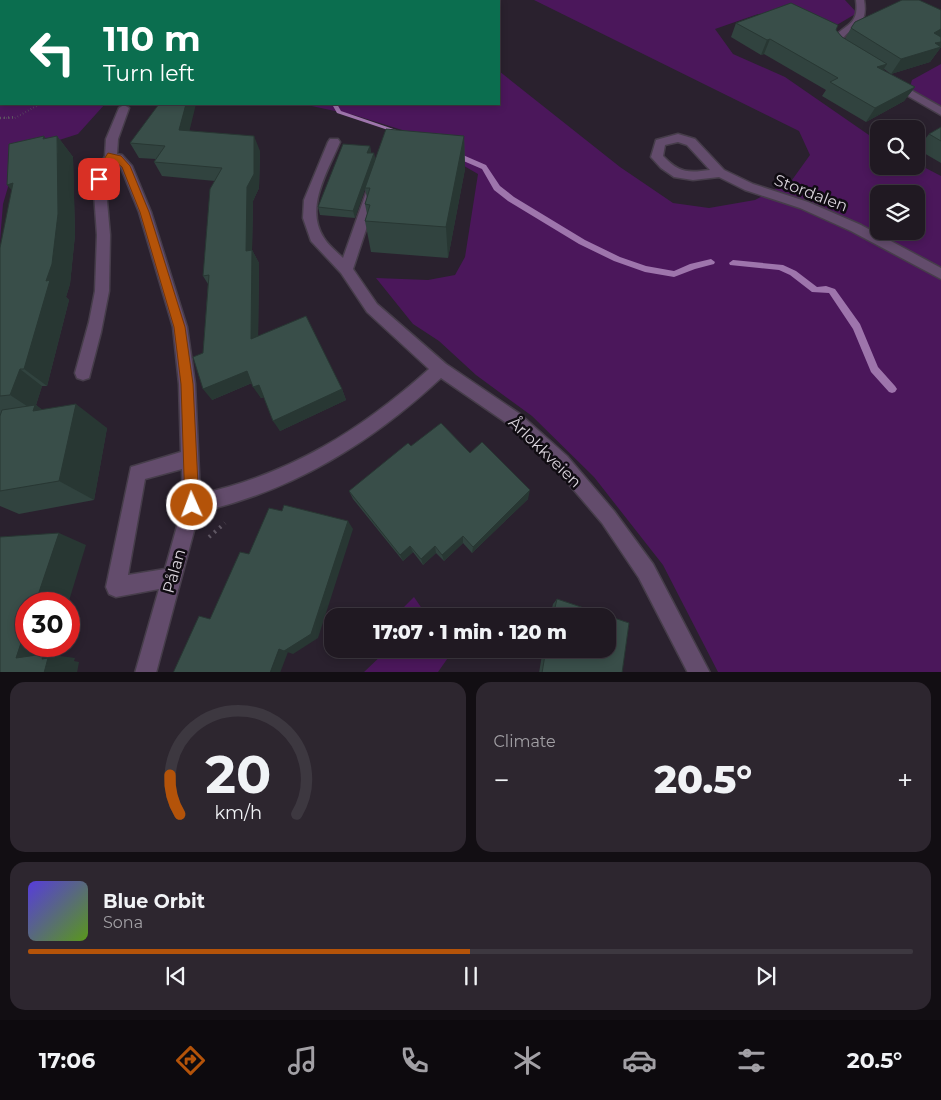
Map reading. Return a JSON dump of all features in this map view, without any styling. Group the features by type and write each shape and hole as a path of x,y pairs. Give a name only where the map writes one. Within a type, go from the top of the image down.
{"street":[{"path":"855,59 838,48 835,42 837,37 861,18 860,0"},
{"path":"886,79 941,112"},
{"path":"83,374 97,322 102,290 99,179 102,170 111,156 112,139 124,108"},
{"name":"Stordalen","path":"720,173 686,176 670,171 657,157 660,142 678,138 691,142 720,173 749,187 804,205 856,228 941,274"},
{"name":"Årlokkveien","path":"334,142 310,200 310,218 318,241 346,269 372,308 440,369 514,420 561,462 608,517 646,571 700,672"},
{"name":"Pålan","path":"111,156 118,158 126,166 145,212 180,327 187,384 192,505 145,672"},
{"path":"346,269 377,177"},
{"path":"192,505 227,499 309,466 339,449 368,429 415,394 440,369"},
{"path":"172,577 116,587 137,473 190,458"}],"path":[{"path":"0,118 14,118 38,105"},
{"path":"203,544 220,526 228,521"}],"shaded area":[{"path":"534,0 845,0 857,13 830,29 790,12 758,14 715,29 733,54 785,77 870,136 870,175 925,175 925,168 941,176 941,672 718,672 663,565 594,477 532,416 476,375 439,341 413,324 376,278 428,280 455,275 465,257 478,174 402,130 354,115 307,105 500,105 500,72 620,167 673,203 709,208 755,200 792,180 810,155 799,131"},
{"path":"941,64 941,114 909,90 912,80"},
{"path":"0,105 104,105 78,134 31,149 13,170 3,204 0,241"},
{"path":"414,597 422,608 403,608"},
{"path":"379,658 448,658 438,672 364,672"}],"building":[{"path":"902,0 919,0 941,10 941,29 934,33 941,37 941,42 935,43 941,47 901,59 851,28 855,22"},
{"path":"791,3 838,25 836,30 842,37 887,64 877,67 915,87 875,108 830,82 838,78 770,39 767,40 736,23"},
{"path":"158,105 186,105 179,130 254,136 254,174 247,187 246,251 252,250 251,339 306,316 342,389 273,421 259,385 253,387 247,371 203,389 193,357 203,353 209,275 203,276 210,189 222,168 154,162 165,146 130,143"},
{"path":"941,127 941,141 929,134"},
{"path":"386,129 464,136 446,227 365,221 370,205 365,204 370,188 365,188"},
{"path":"44,136 43,139 57,136 58,214 52,264 46,281 50,280 24,369 20,369 10,395 0,396 0,248 13,183 7,185 9,144"},
{"path":"343,144 370,146 367,153 374,153 353,211 318,207"},
{"path":"76,404 59,481 0,491 0,416 2,410 35,405 33,411"},
{"path":"441,423 470,453 482,442 530,490 473,547 463,536 442,555 435,546 421,559 410,546 400,555 349,491 408,443 411,446"},
{"path":"284,505 348,521 311,634 284,651 279,649 270,672 173,672 199,616 210,619 240,552 249,554 269,508 282,511"},
{"path":"59,533 39,592 15,592 15,657 48,658 44,672 0,672 0,537"},
{"path":"557,599 584,608 555,608"},
{"path":"616,619 629,623 622,672 542,672 544,658 616,658"}],"waterway":[{"path":"335,105 339,112 405,134"},
{"path":"454,154 484,167 497,188 511,199 582,242 617,259 645,269 674,274 693,266 711,262"},
{"path":"733,263 780,267 793,273 815,290 826,289 832,291 857,327 874,369 892,389"}],"route":[{"path":"99,179 102,170 111,156 118,158 126,166 145,212 180,327 187,384 192,505"}]}
